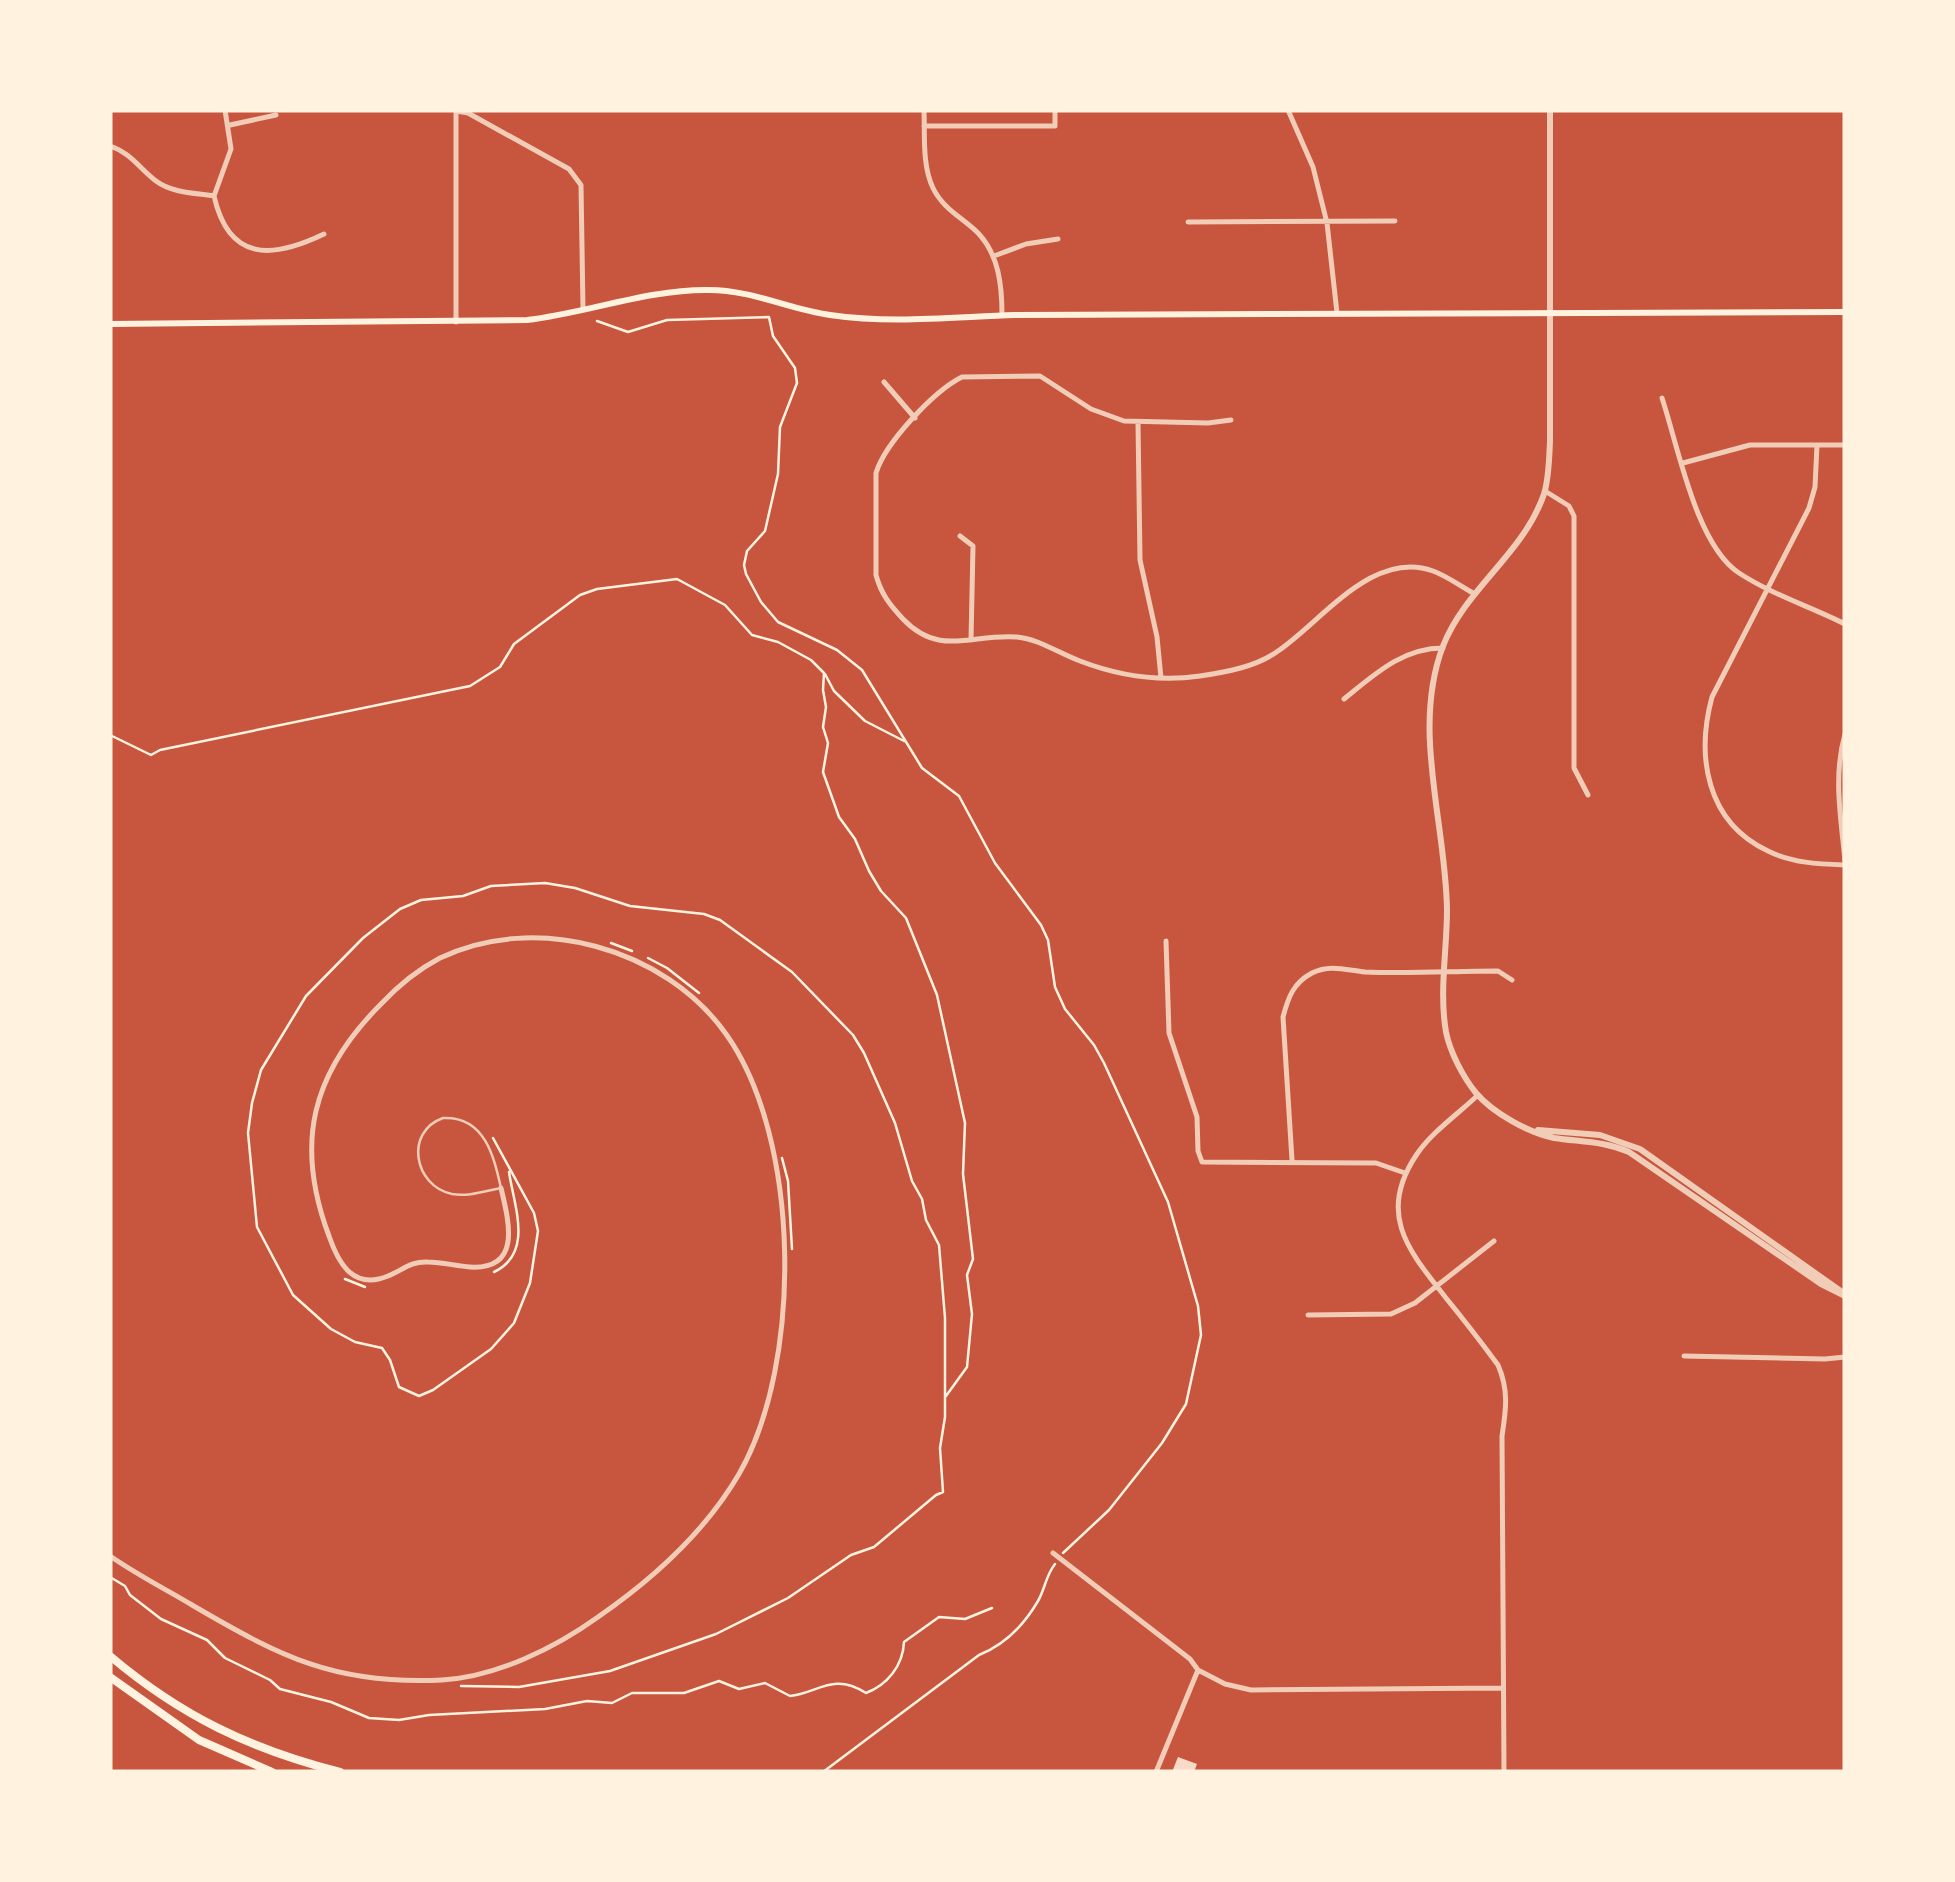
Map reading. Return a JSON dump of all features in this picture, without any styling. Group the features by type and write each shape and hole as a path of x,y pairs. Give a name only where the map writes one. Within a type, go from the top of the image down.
{"main road":[{"path":"110,324 527,320 673,292 712,290 738,292 826,315 859,318 1845,312"},
{"path":"110,1656 139,1681 213,1728 253,1746 340,1772"},
{"path":"110,1677 199,1740 272,1772"}],"street":[{"path":"225,110 232,149 214,196 226,232 243,247 267,251 299,246 324,234"},
{"path":"456,322 456,110 569,170 581,185 583,312"},
{"path":"924,110 926,172 934,190 958,218 979,234 994,256 1002,315"},
{"path":"924,126 1055,126 1055,110"},
{"path":"1288,110 1312,167 1327,222 1338,313"},
{"path":"1550,110 1550,442 1545,490 1529,526 1454,622 1442,648 1431,690 1447,906 1446,1036 1478,1095 1513,1122 1551,1138 1598,1142 1629,1152 1821,1284 1845,1295"},
{"path":"230,125 276,116"},
{"path":"110,146 142,165 154,180 169,188 214,196"},
{"path":"1188,222 1395,221"},
{"path":"994,256 1026,244 1058,239"},
{"path":"1231,420 1138,423 1091,410 1040,376 962,377 915,418 880,460 876,473 876,575 887,601 912,628 938,641 1024,637 1110,671 1160,678 1240,669 1276,653 1358,585 1386,572 1420,568 1433,571 1473,593"},
{"path":"884,382 915,418"},
{"path":"1662,398 1717,551 1738,573 1845,624"},
{"path":"1138,423 1140,560 1160,678"},
{"path":"1683,464 1750,445 1845,445"},
{"path":"1817,445 1815,487 1809,508 1712,697 1703,730 1704,766 1716,800 1738,830 1767,851 1804,862 1845,863 1838,766 1845,734"},
{"path":"1545,490 1570,506 1574,516 1574,768 1588,794"},
{"path":"960,536 973,546 971,640"},
{"path":"1344,699 1390,663 1428,648 1442,648"},
{"path":"110,1556 258,1643 307,1665 356,1676 408,1680 448,1680 534,1654 577,1632 663,1566 706,1520 740,1472 760,1426 780,1324 783,1198 750,1076 728,1036 700,1002 673,980 638,960 600,947 555,940 507,940 438,959 388,996 363,1022 327,1072 315,1110 311,1142 318,1200 328,1234 348,1274 361,1280 375,1280 420,1262 474,1267 499,1261 509,1239 500,1188"},
{"path":"1166,942 1169,1034 1197,1117 1202,1162 1376,1162 1405,1174"},
{"path":"1292,1160 1283,1017 1289,994 1311,974 1336,967 1364,972 1498,971 1512,980"},
{"path":"1478,1095 1419,1151 1405,1174 1398,1206 1400,1228 1409,1251 1498,1365 1506,1384 1502,1436 1504,1772"},
{"path":"1308,1315 1392,1314 1415,1303 1494,1241"},
{"path":"1684,1356 1824,1360 1845,1357"},
{"path":"1056,1556 1198,1670 1225,1684 1251,1690 1503,1688"},
{"path":"1156,1772 1198,1670"}],"lane":[{"path":"444,1118 464,1121 486,1140 500,1188 460,1195 444,1191 430,1180 417,1156 422,1133 434,1121 444,1118"}],"path":[{"path":"597,320 628,332 667,320 769,317 773,336 795,368 797,383 780,427 778,474 765,532 747,551 746,574 760,602 778,622 854,662 922,768 958,796 995,863 1042,926 1055,987 1065,1009 1094,1044 1168,1202 1198,1306 1199,1351 1186,1404 1162,1443 1108,1510 1056,1556 1038,1600 1008,1639 978,1654 823,1772"},
{"path":"110,735 151,756 160,750 470,686 500,667 514,644 580,596 597,589 677,579 725,606 752,635 778,642 811,660 865,721 906,742"},
{"path":"824,673 823,727 828,743 822,772 840,817 869,871 906,918 937,995 966,1123 962,1174 973,1259 967,1275 972,1314 967,1367 945,1397"},
{"path":"478,1678 454,1685 483,1688 550,1683 640,1662 716,1634 788,1598 850,1555 874,1548 943,1492 940,1448 945,1397 940,1246 926,1220 894,1123 864,1053 853,1035 792,972 720,920 704,914 630,906 574,888 545,884 491,886 463,896 421,900 400,908 338,961 328,977 306,996 262,1070 252,1103 248,1133 258,1227 293,1296 330,1330 354,1342 382,1348 399,1388 414,1394 434,1390 491,1349 514,1323 530,1283 538,1231 534,1213 495,1137 486,1140"},
{"path":"603,942 622,946 667,968 705,999"},
{"path":"780,1150 788,1181 792,1247"},
{"path":"482,1273 504,1266 513,1257 518,1243 520,1228 508,1168"},
{"path":"338,1272 359,1287 374,1288"},
{"path":"110,1577 162,1619 207,1640 224,1658 260,1675 280,1690 383,1720 546,1709 587,1700 612,1702 632,1693 684,1693 719,1681 740,1690 764,1683 790,1696 824,1684 856,1687 866,1693 882,1687 896,1669 904,1642 919,1633 922,1626 939,1617 965,1619 992,1608"}],"building":[{"path":"1178,1757 1197,1764 1194,1772 1172,1772"}]}
